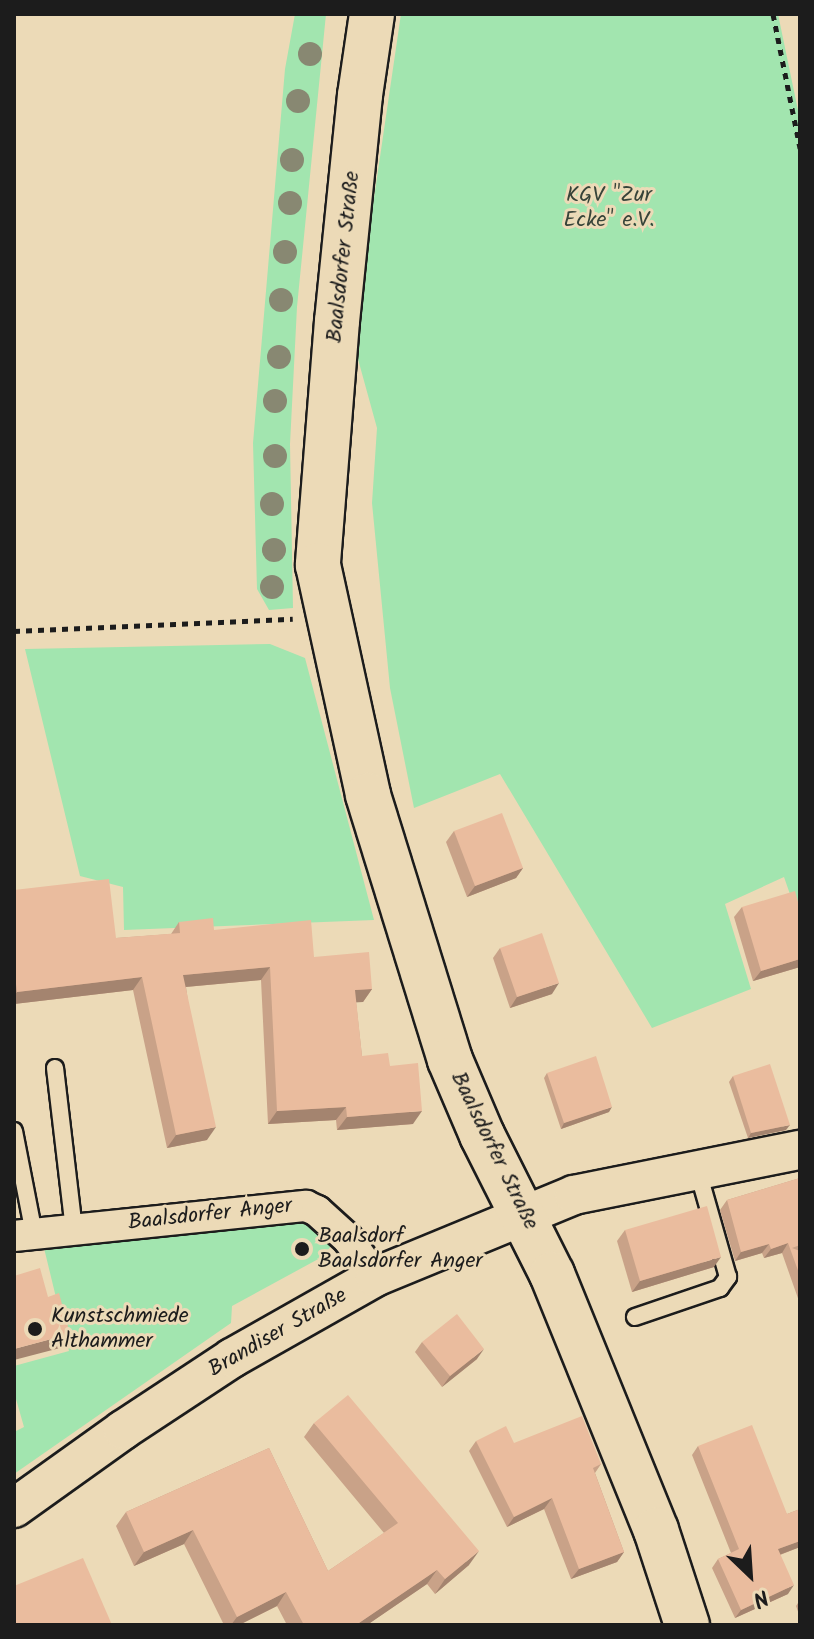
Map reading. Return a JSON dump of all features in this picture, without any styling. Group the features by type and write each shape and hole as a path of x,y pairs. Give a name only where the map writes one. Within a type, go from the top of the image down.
{"main road":[{"name":"Baalsdorfer Straße","path":"372,14 337,321 326,502 318,565 319,618 368,795 441,1033 482,1135 552,1274 656,1530 687,1625"}],"street":[{"name":"Brandiser Straße","path":"14,1508 123,1430 232,1358 375,1277 574,1195 800,1150"},
{"name":"Baalsdorfer Anger","path":"24,1235 293,1204 317,1211 330,1221 364,1258 375,1277"}],"lane":[{"path":"55,1068 74,1229"},
{"path":"14,1131 24,1235"},
{"path":"635,1317 720,1288 728,1277 698,1172"}],"path":[{"path":"773,14 800,148"},
{"path":"14,631 319,618"}],"green space":[{"path":"295,14 326,14 297,307 290,444 293,608 269,610 257,589 253,443 285,69"},
{"name":"KGV \"Zur Ecke\" e.V.","path":"401,14 778,14 800,120 800,923 784,877 725,904 751,989 652,1028 500,774 414,808 390,688 372,503 377,428 353,341"},
{"path":"270,644 305,658 374,920 124,930 123,887 80,876 25,649"},
{"path":"296,1218 320,1225 331,1246 322,1257 232,1306 231,1323 14,1474 14,1432 24,1427 14,1392 14,1366 69,1351 44,1248"}],"building":[{"path":"502,813 523,868 475,886 454,831"},
{"path":"109,879 116,938 180,933 179,922 213,918 214,930 311,920 314,957 369,952 372,989 355,990 362,1056 388,1053 390,1066 418,1063 422,1111 347,1117 346,1107 277,1111 270,967 183,975 216,1127 176,1135 142,977 17,992 14,890"},
{"path":"795,891 800,909 800,959 761,971 742,907"},
{"path":"542,933 559,983 517,997 500,948"},
{"path":"596,1056 612,1107 564,1123 547,1073"},
{"path":"770,1064 790,1125 751,1133 733,1076"},
{"path":"800,1178 800,1245 792,1248 800,1251 800,1276 788,1243 771,1249 769,1244 741,1252 727,1200"},
{"path":"707,1206 721,1257 640,1281 625,1230"},
{"name":"Kunstschmiede Althammer","path":"40,1268 48,1297 59,1293 70,1334 14,1349 14,1276"},
{"path":"457,1314 484,1349 450,1376 422,1342"},
{"path":"348,1395 479,1551 445,1579 437,1570 356,1625 304,1625 286,1592 237,1617 193,1530 144,1552 126,1512 269,1448 328,1571 398,1523 314,1423"},
{"path":"582,1416 601,1464 593,1468 624,1552 579,1569 552,1498 514,1517 476,1441 506,1426 514,1443"},
{"path":"752,1425 787,1514 800,1509 800,1541 778,1549 794,1585 741,1610 718,1559 739,1549 698,1446"},
{"path":"83,1558 112,1625 14,1625 14,1586"}],"place":[{"name":"Baalsdorf Baalsdorfer Anger","path":"302,1249"},
{"name":"Kunstschmiede Althammer","path":"35,1329"}]}
